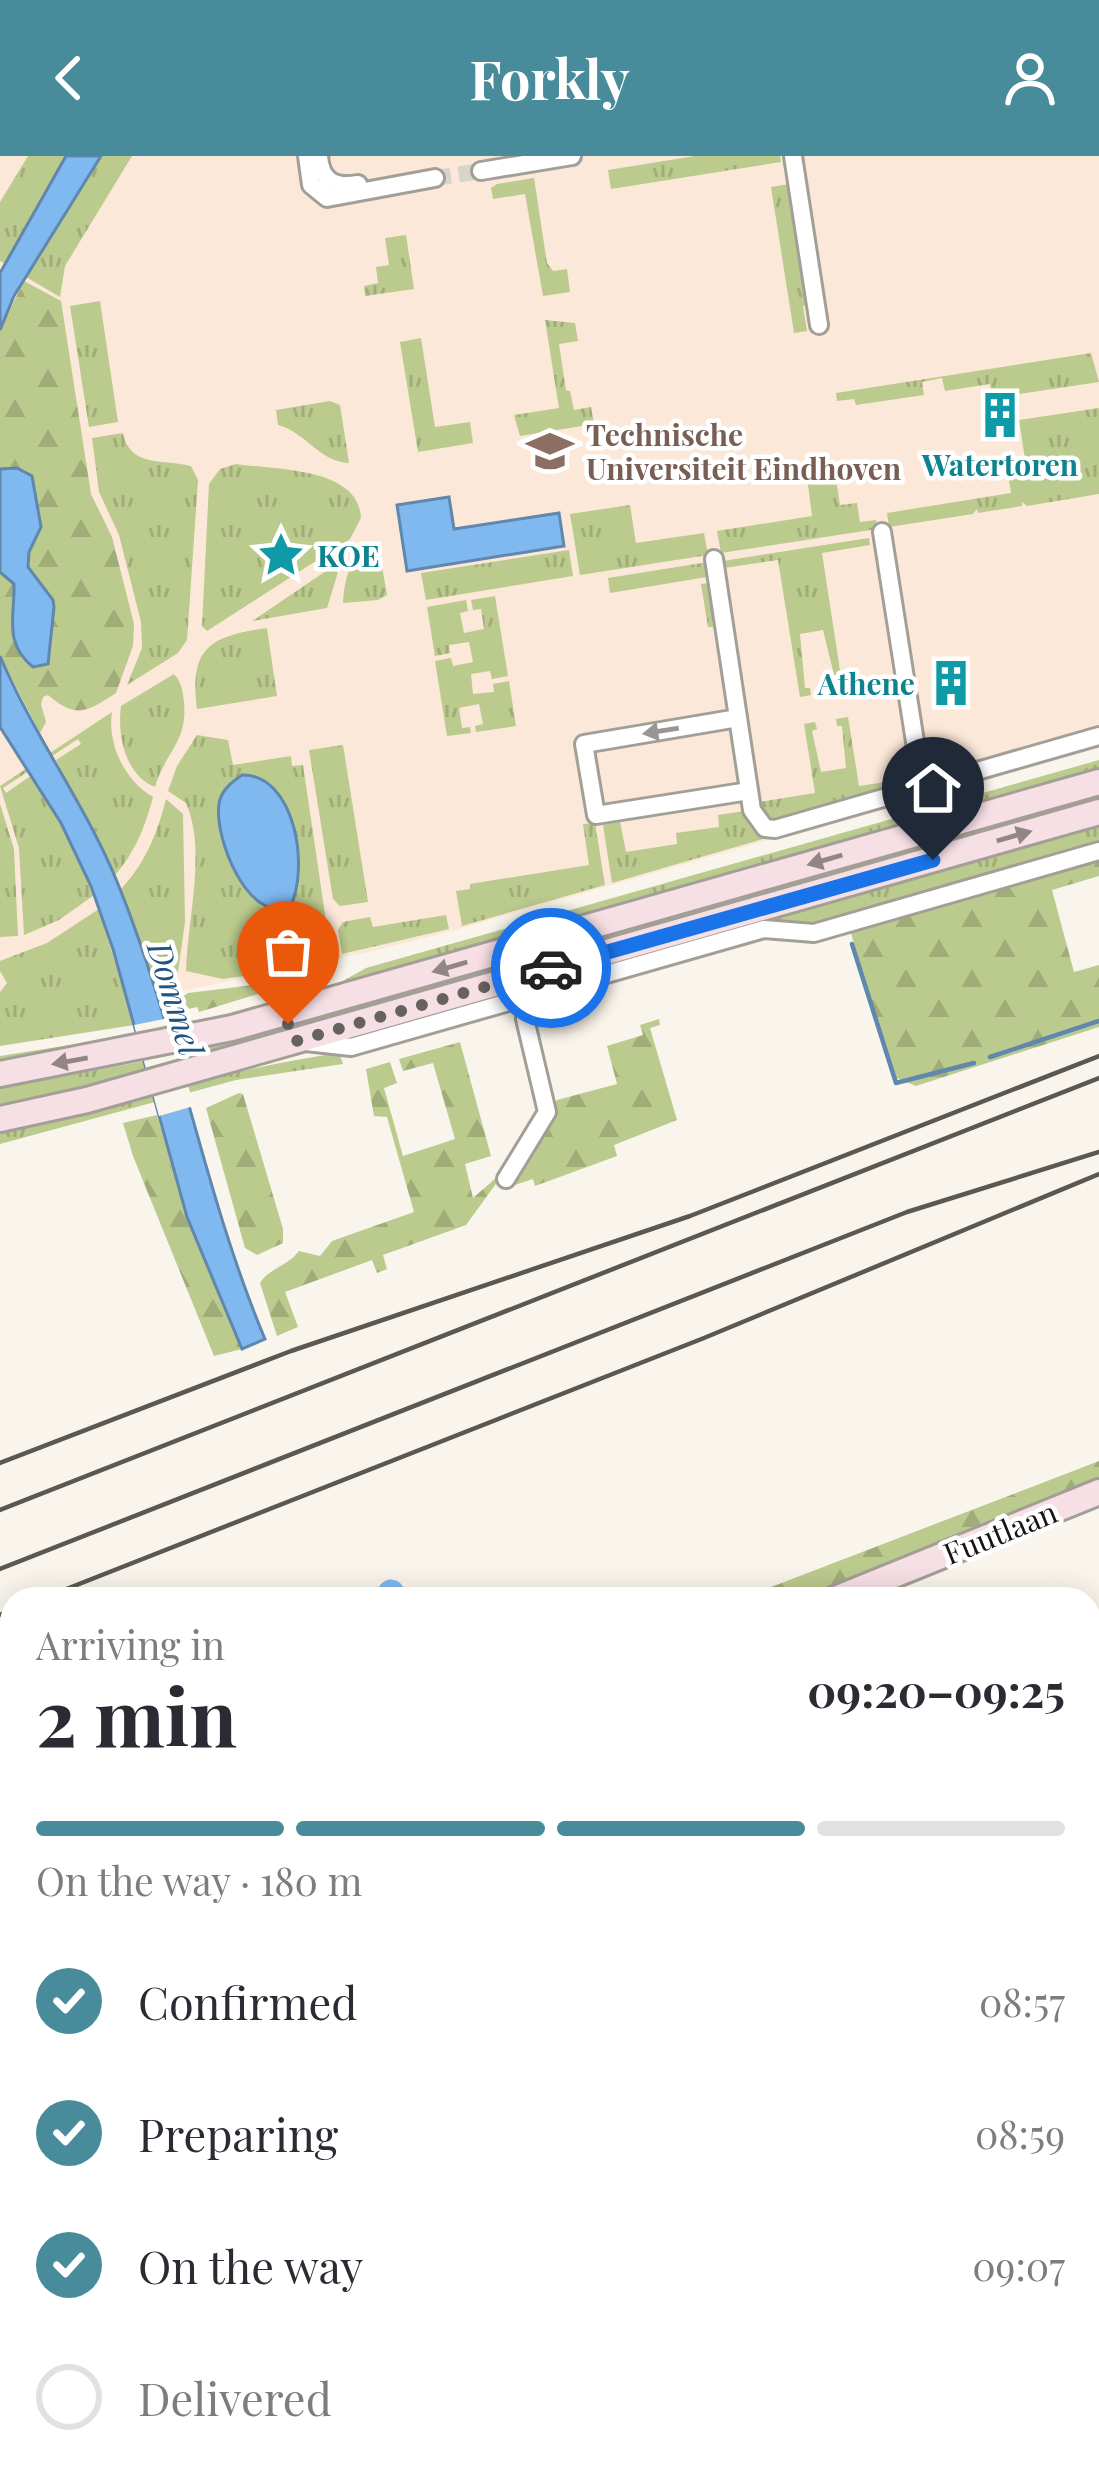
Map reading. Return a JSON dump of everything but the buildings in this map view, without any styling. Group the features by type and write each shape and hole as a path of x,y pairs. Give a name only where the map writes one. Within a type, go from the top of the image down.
{"main road":[{"path":"0,1074 184,1040 1099,782"},
{"path":"0,1120 193,1070 1099,812"},
{"path":"296,1041 289,1035 288,1024 308,1007"},
{"name":"Fuutlaan","path":"865,1587 1099,1492"}],"street":[{"path":"307,156 311,185 337,198 435,178"},
{"path":"319,156 324,189"},
{"path":"793,156 819,325"},
{"path":"481,171 564,157"},
{"path":"882,532 922,786"},
{"path":"714,559 749,791 758,822 765,828 775,829 1099,736"},
{"path":"738,718 584,743 596,815 749,791"},
{"path":"296,1041 351,1047 764,929 814,933 1099,851"},
{"path":"506,1179 547,1112 525,1018 533,995"}],"shaded area":[{"name":"Technische Universiteit Eindhoven","path":"0,156 1099,156 1099,745 378,950 0,1029"}],"green space":[{"path":"28,156 66,156 5,264 0,261 0,202"},
{"path":"101,156 132,156 65,266 60,297 26,277"},
{"path":"695,156 780,156 781,162 611,189 608,170"},
{"path":"534,178 547,263 553,271 567,269 570,292 543,296 525,194 493,199 491,188 497,184"},
{"path":"789,184 808,305 803,306 807,331 794,333 771,187"},
{"path":"406,235 414,289 365,296 364,286 378,283 376,267 389,265 385,238"},
{"path":"24,281 61,301 91,494 112,537 134,624 133,646 116,693 82,710 43,697 46,722 40,733 0,656 0,572 14,584 14,638 33,667 45,651 51,625 27,560 41,527 32,476 17,468 0,469 0,330"},
{"path":"100,301 118,422 89,427 70,306"},
{"path":"545,320 575,323 578,341 559,344 566,390 574,410 591,407 594,424 520,436 514,415 559,408"},
{"path":"421,338 435,427 470,422 473,443 418,452 400,342"},
{"path":"1091,353 1099,382 993,398 990,384 945,391 942,378 922,382 924,395 856,405 854,399 837,401 836,393"},
{"path":"330,401 340,405 349,463 329,458 278,425 276,410"},
{"path":"1099,408 1099,494 1027,506 1022,502 1022,506 978,513 977,509 973,514 889,527 887,513 1011,493 1008,475 1027,472 1019,420"},
{"path":"123,433 140,457 191,466 198,480 187,640 178,653 127,685 142,648 141,622 119,535 99,492 92,438"},
{"path":"236,464 331,480 357,501 361,518 350,539 207,631 202,626 209,484 220,469"},
{"path":"835,472 840,505 857,503 860,522 876,520 877,529 721,553 717,531 812,516 807,477"},
{"path":"630,505 636,543 704,533 708,555 580,575 570,514"},
{"path":"869,538 870,545 822,553 843,690 832,692 831,685 836,683 823,630 800,634 805,688 810,688 811,695 800,697 778,560 724,568 723,561"},
{"path":"378,544 387,595 343,603 355,559"},
{"path":"569,550 573,576 426,600 421,573"},
{"path":"708,562 713,627 708,627 701,584 708,583 707,577 610,593 608,578"},
{"path":"329,569 338,572 327,608 252,621"},
{"path":"495,596 508,676 492,679 490,671 471,674 473,694 494,692 493,684 509,681 516,726 476,732 475,726 483,724 479,704 459,708 462,728 470,727 471,733 447,736 435,661 451,658 453,666 473,662 469,642 449,645 450,653 435,656 427,607 466,600 468,611 460,613 464,633 484,629 481,609 473,610 471,600"},
{"path":"267,628 277,696 197,709 196,672 207,649 230,635"},
{"path":"174,674 183,693 183,727 155,787 136,773 125,753 121,706"},
{"path":"112,712 112,737 120,761 153,797 138,839 114,876 56,760 81,744 78,739 3,788 6,793 32,775 77,853 94,895 59,920 24,935 19,848 0,786"},
{"path":"848,717 859,786 906,779 903,757 912,756 912,781 769,821 759,802 815,793 804,724 815,722 817,729 812,731 821,772 846,768 842,726 837,726 836,719"},
{"path":"197,735 228,740 233,765 291,756 292,766 303,765 331,955 320,957 321,965 223,979 186,971 195,842 186,803 168,791"},
{"path":"343,745 368,902 340,906 333,899 309,750"},
{"path":"1099,760 1099,774 246,1016 0,1066 0,1056 190,1026 341,982 366,968"},
{"path":"1099,790 1099,804 295,1033 301,1023 383,1000 414,986"},
{"path":"166,799 183,814 185,922 177,979 161,1014 120,890 149,848"},
{"path":"0,804 14,849 18,936 0,937"},
{"path":"745,811 755,832 773,836 612,883 603,825 620,822 626,852 677,844 676,833 719,827 718,815"},
{"path":"595,823 605,885 462,926 456,891 470,889 470,884 589,865 583,824"},
{"path":"1099,823 1099,845 626,974 339,1039"},
{"path":"1099,858 1099,876 1052,890 1074,972 1099,965 1099,1027 916,1086 894,1077 850,930"},
{"path":"99,909 134,1025 0,1046 0,992 7,983 0,961 47,943"},
{"path":"446,915 449,929 342,954 338,930 343,922 370,917 373,927"},
{"path":"310,978 199,1012 197,1007 175,1012 179,999 188,993"},
{"path":"659,1019 660,1025 650,1028 677,1120 614,1145 617,1156 535,1186 533,1179 506,1188 557,1100 617,1084 607,1046 643,1035 640,1025"},
{"path":"284,1029 284,1036 0,1112 0,1088 188,1053"},
{"path":"460,1042 491,1156 465,1164 473,1198 497,1177 498,1181 466,1225 383,1255 387,1269 377,1273 372,1260 285,1292 298,1327 277,1336 260,1283 268,1274 299,1251 320,1256 332,1241 414,1212 387,1117 374,1116 366,1069 390,1062 397,1083 384,1088 403,1156 455,1139 433,1063 403,1071 399,1059"},
{"path":"339,1053 343,1064 236,1080 0,1144 0,1127"},
{"path":"239,1093 283,1229 283,1243 257,1255 245,1248 206,1108"},
{"path":"157,1115 187,1217 242,1349 214,1356 133,1156 123,1123"},
{"path":"1099,1461 1099,1487 836,1587 771,1587"}],"water":[{"path":"66,156 101,156 14,296 0,330 0,273"},
{"path":"17,468 32,476 41,527 29,552 28,567 54,607 48,664 33,667 14,638 14,584 0,572 0,469"},
{"path":"449,497 454,529 559,513 564,546 407,571 397,505"},
{"path":"0,656 105,855 139,940 224,1227 265,1339 242,1349 187,1217 91,886 61,823 0,727"},
{"path":"242,775 260,779 286,806 298,848 296,890 290,907 275,909 260,903 228,856 219,804"}],"pier":[{"path":"169,1018 194,1106 159,1116 134,1025"}],"waterway":[{"path":"852,944 896,1083 974,1063"},
{"path":"990,1057 1099,1021"}],"tunnel":[{"path":"435,178 481,171"}],"railway":[{"path":"0,1463 291,1351 690,1216 1099,1056"},
{"path":"0,1510 1099,1078"},
{"path":"0,1569 907,1212 1099,1152"},
{"path":"71,1587 704,1338 1099,1174"}],"way so far":[{"path":"288,1024 289,1035 296,1041 551,968"}],"place":[{"name":"Watertoren","path":"1000,415"},
{"name":"Technische Universiteit Eindhoven","path":"550,451"},
{"name":"KOE","path":"281,555"},
{"name":"Athene","path":"951,683"}],"route":[{"path":"551,968 933,860"}],"water label":[{"name":"Dommel","path":"177,998"}]}
